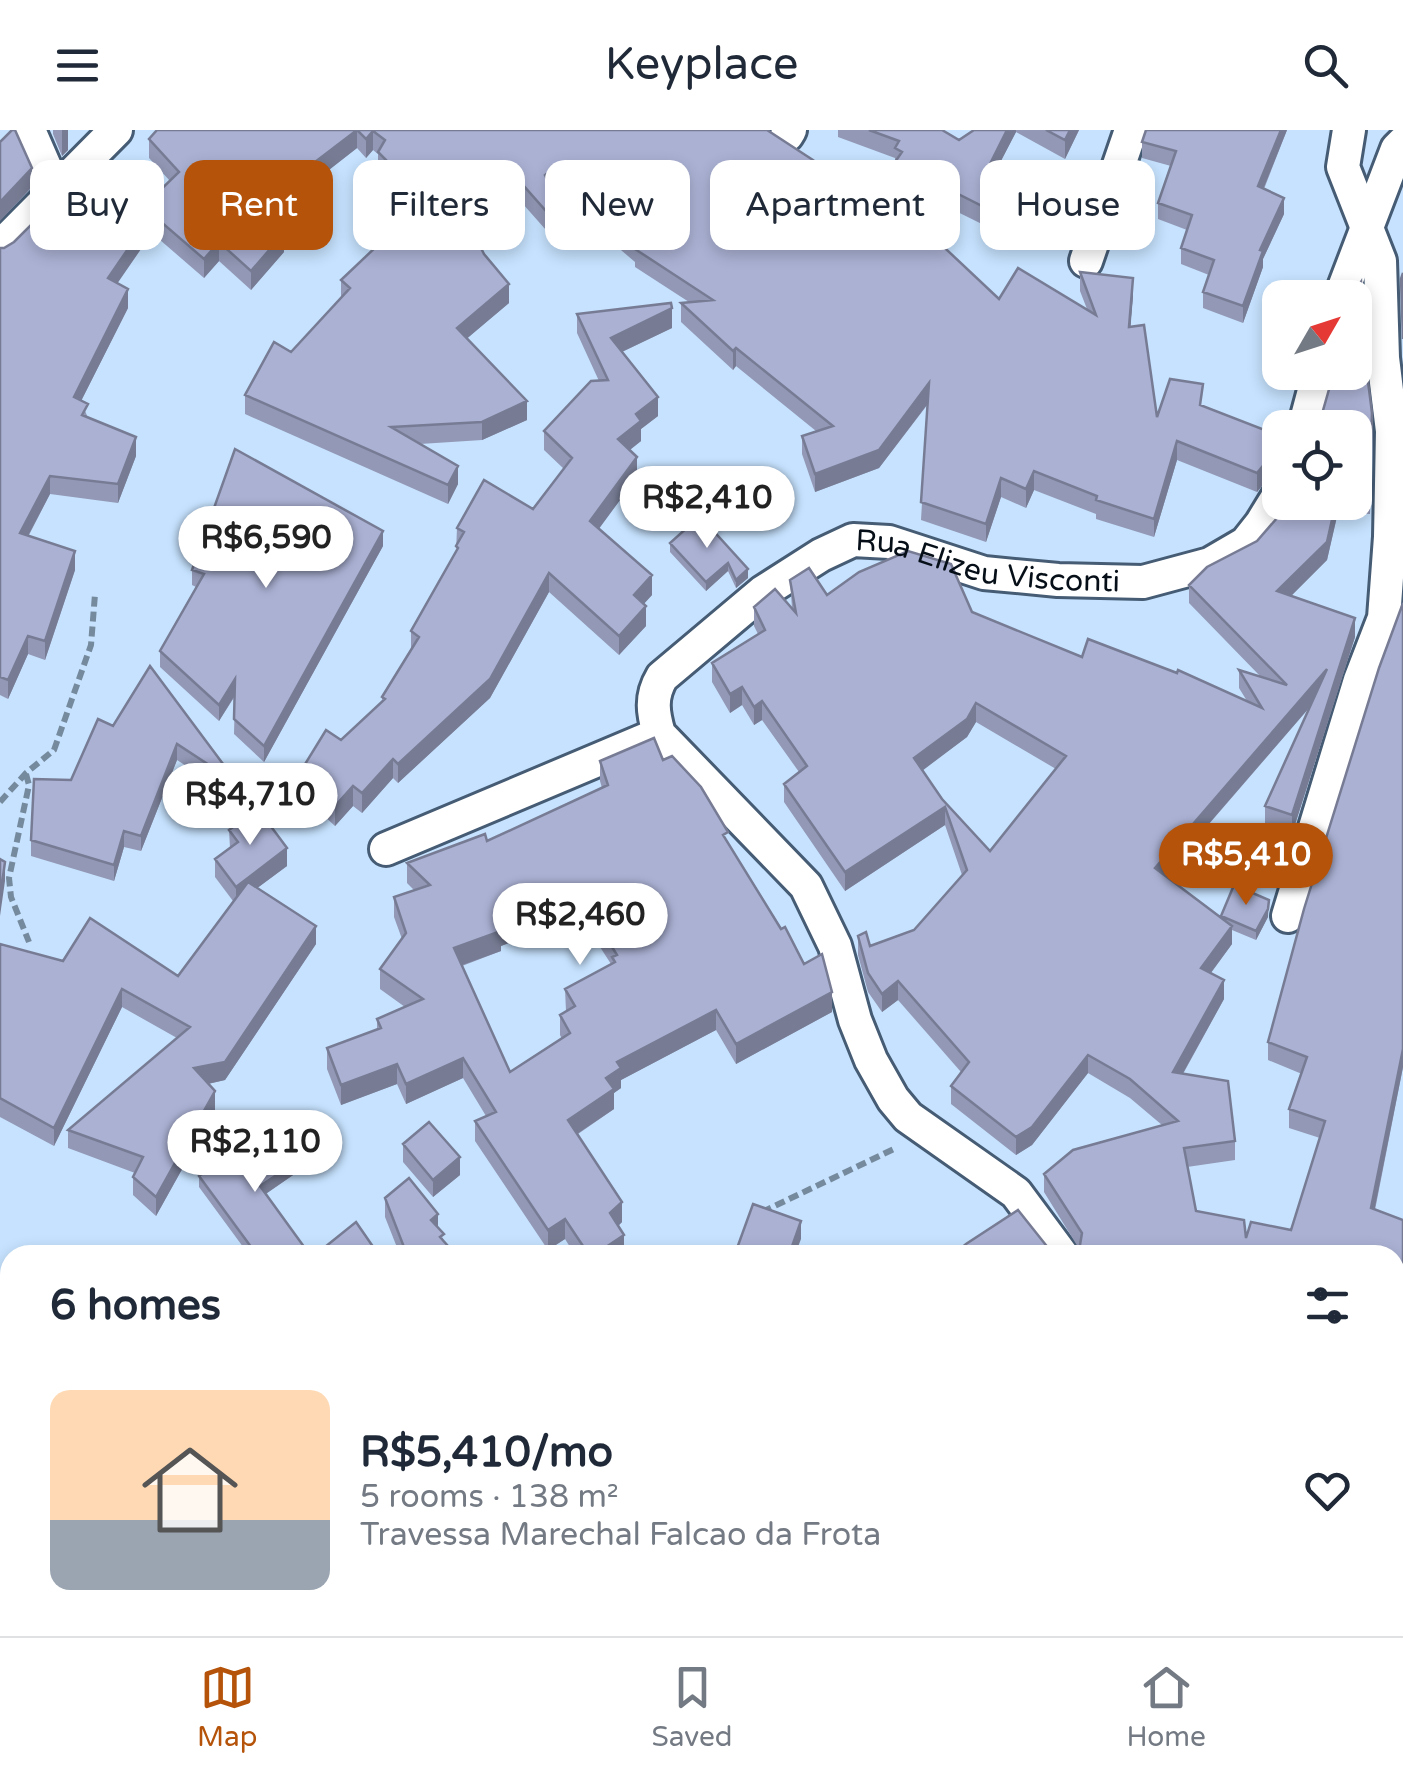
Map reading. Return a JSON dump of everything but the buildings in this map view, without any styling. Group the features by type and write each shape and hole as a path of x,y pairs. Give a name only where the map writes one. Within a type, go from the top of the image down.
{"street":[{"path":"29,130 42,160"},
{"path":"87,160 116,130"},
{"path":"1086,261 1132,130"},
{"path":"1288,916 1360,680 1384,618 1392,432 1382,358 1380,260 1343,166 1349,130"},
{"path":"1347,280 1397,149 1403,143"},
{"path":"0,247 30,218"},
{"name":"Rua Elizeu Visconti","path":"659,734 653,713 654,691 662,677 763,592 821,555 854,540 889,542 984,573 1143,582 1210,564 1246,542 1263,520"},
{"path":"386,849 659,734 806,886 834,946 870,1060 893,1099 908,1117 1016,1193 1055,1245"}],"path":[{"path":"0,802 26,772 54,750 90,645 95,594"},
{"path":"26,772 29,785 9,878 11,897 29,942"},
{"path":"759,1213 928,1132"}]}
